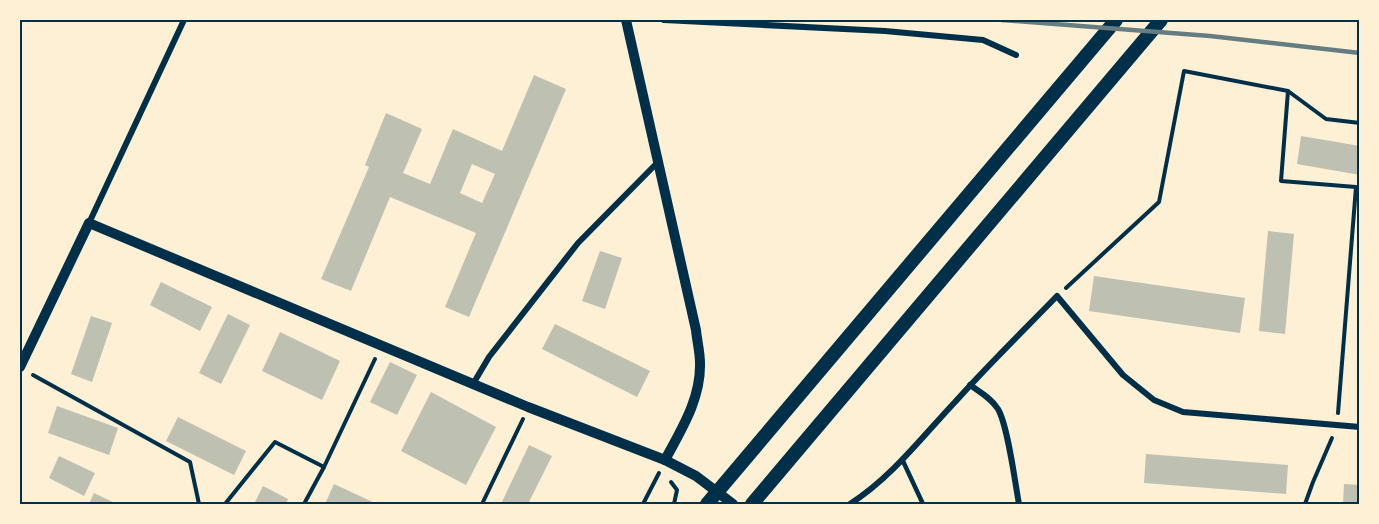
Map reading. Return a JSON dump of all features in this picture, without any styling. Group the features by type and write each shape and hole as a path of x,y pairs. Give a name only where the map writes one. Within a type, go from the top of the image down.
{"main road":[{"path":"707,504 1116,20"},
{"path":"752,504 1161,20"}],"street":[{"path":"20,367 184,20"},
{"path":"626,20 696,330 700,363 698,390 665,460"},
{"path":"664,20 885,31 983,40 1016,55"},
{"path":"473,384 489,357 578,243 657,163"},
{"path":"89,223 528,407 665,460 696,476 733,504"},
{"path":"850,504 869,492 902,459 970,385 1058,296 1123,375 1154,400 1183,412 1359,427"},
{"path":"970,385 986,395 999,410 1019,504"}],"lane":[{"path":"902,459 923,504"}],"path":[{"path":"1058,296 1159,202 1185,70 1288,91 1326,119 1359,123"},
{"path":"1288,91 1281,181 1356,187 1337,425 1305,504"},
{"path":"304,504 364,386 381,346"},
{"path":"20,367 190,462 199,504"},
{"path":"482,504 528,407"},
{"path":"225,504 275,442 324,467"},
{"path":"643,504 665,460"},
{"path":"659,473 677,490 674,504"}],"building":[{"path":"534,75 566,89 469,317 445,307 476,233 390,197 351,291 321,279 369,167 365,165 386,113 422,129 403,173 430,184 453,129 502,151","holes":["472,164 495,174 482,203 460,193"]},
{"path":"1301,136 1360,146 1360,175 1297,164"},
{"path":"1268,231 1294,234 1285,334 1259,331"},
{"path":"600,251 622,258 605,309 582,301"},
{"path":"1094,276 1245,298 1240,333 1089,311"},
{"path":"161,282 212,307 200,331 150,305"},
{"path":"228,314 250,325 221,384 199,373"},
{"path":"91,316 112,323 92,382 71,374"},
{"path":"555,324 650,371 637,397 542,349"},
{"path":"280,332 340,361 322,400 262,371"},
{"path":"390,362 417,375 397,415 370,402"},
{"path":"431,392 496,427 466,485 401,451"},
{"path":"57,406 118,428 109,455 48,433"},
{"path":"178,417 246,451 234,475 166,441"},
{"path":"529,445 552,456 528,504 501,504"},
{"path":"1146,454 1288,465 1286,494 1144,483"},
{"path":"59,456 95,473 84,496 49,478"},
{"path":"334,484 377,504 325,504"},
{"path":"1344,484 1360,485 1360,504 1343,504"},
{"path":"263,486 288,499 286,504 254,504"},
{"path":"94,493 117,504 89,504"}],"railway":[{"path":"1002,20 1210,36 1360,53"}]}
